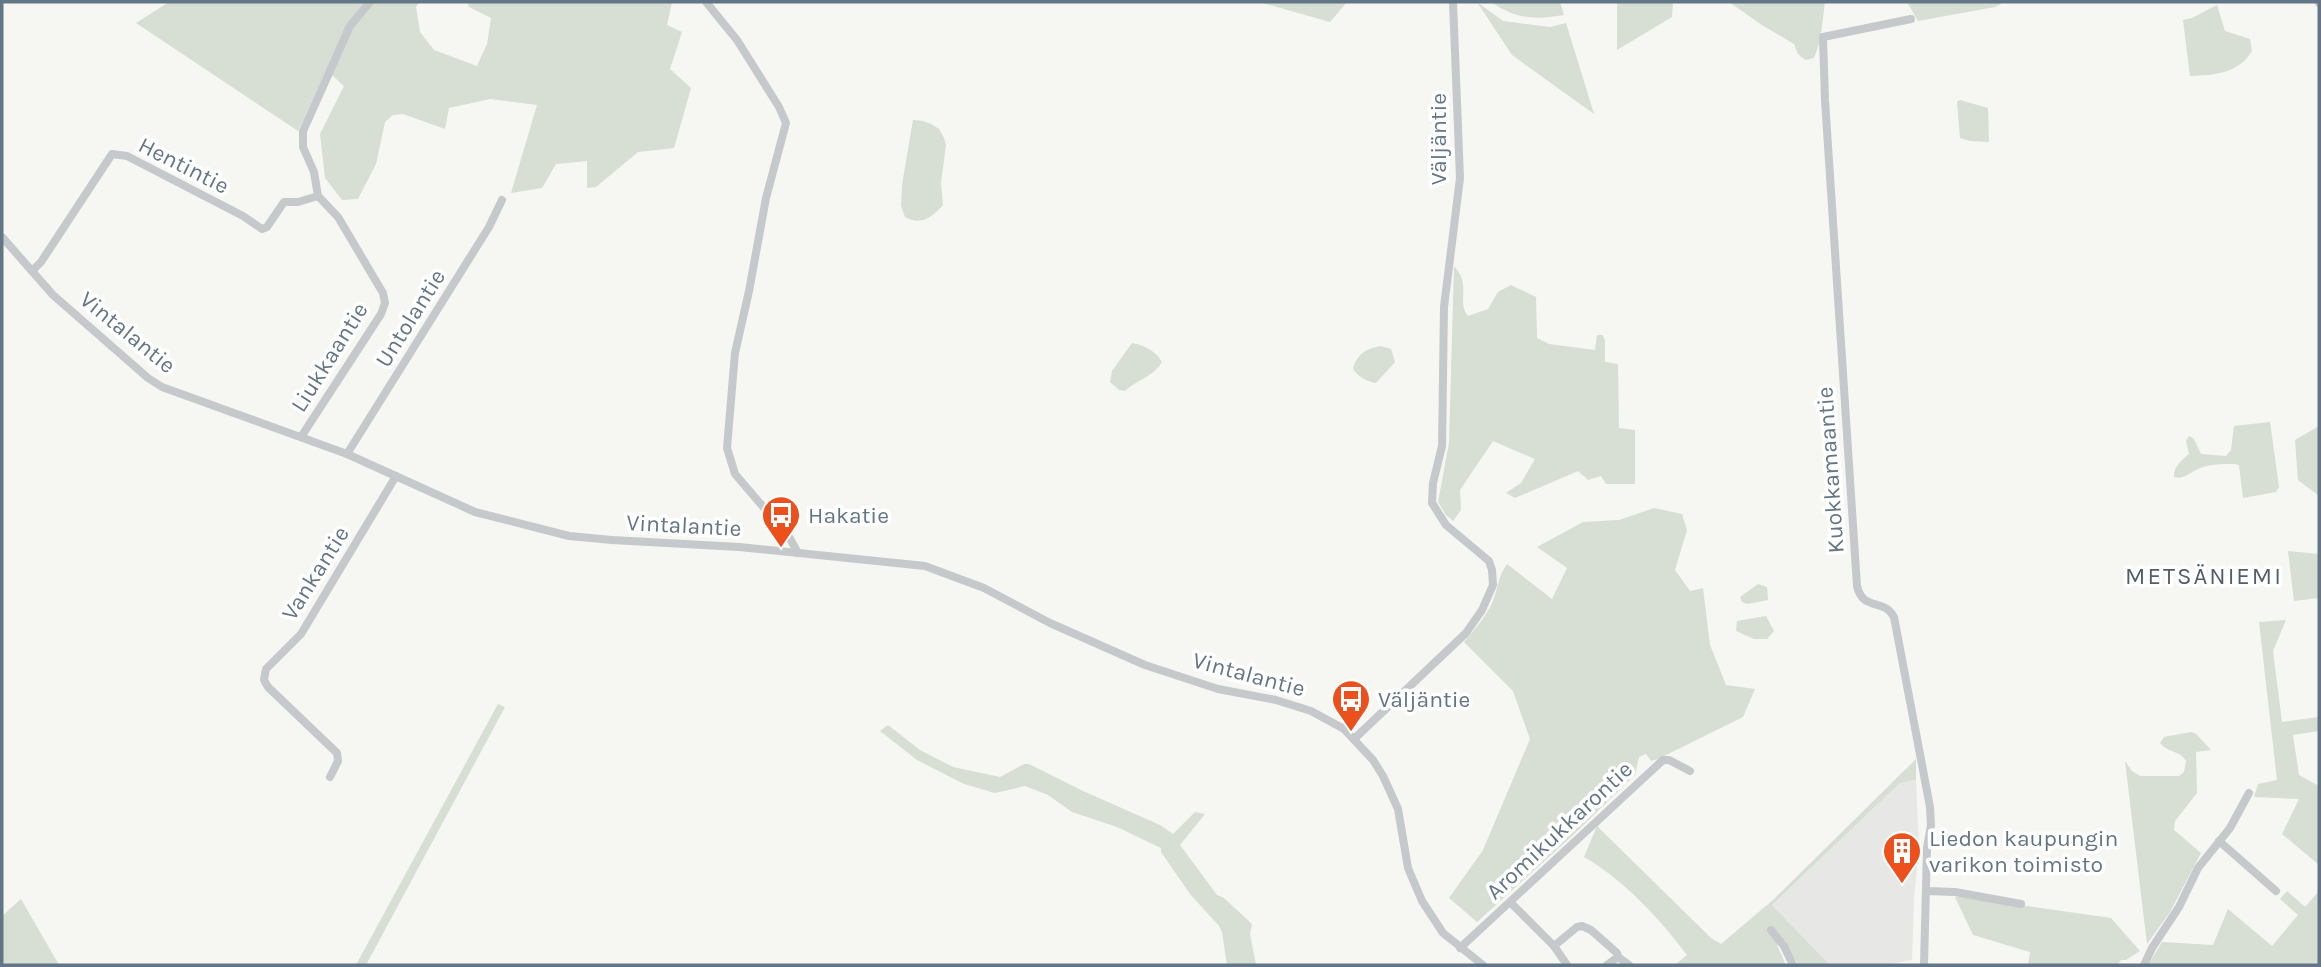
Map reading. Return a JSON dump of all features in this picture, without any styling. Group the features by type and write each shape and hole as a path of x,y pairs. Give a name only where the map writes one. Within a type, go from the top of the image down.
{"street":[{"name":"Liukkaantie","path":"301,437 381,314 385,303 383,293 338,217 318,196 314,172 303,147 303,131 350,26 370,2"},
{"path":"706,2 737,40 779,107 786,123 766,198 735,353 727,448 735,474 789,537 798,553"},
{"name":"Väljäntie","path":"1354,739 1466,633 1482,610 1493,585 1489,561 1446,525 1432,503 1433,484 1442,446 1444,307 1460,178 1453,2"},
{"name":"Kuokkamaantie","path":"1911,19 1823,37 1857,586 1863,599 1870,604 1887,608 1894,617 1930,807 1924,965"},
{"name":"Hentintie","path":"32,271 41,262 112,154 127,156 243,216 262,229 267,227 284,202 318,196"},
{"name":"Untolantie","path":"347,454 489,227 502,200"},
{"name":"Vintalantie","path":"2,237 77,317 155,382 172,391 347,454 475,512 569,536 739,547 925,566 984,588 1050,622 1145,665 1218,689 1297,705 1327,719 1354,739 1373,761 1392,794 1401,820 1408,868 1422,901 1443,933 1483,965"},
{"name":"Vankantie","path":"330,777 338,761 337,753 268,687 263,675 268,666 301,634 396,476"},
{"name":"Aromikukkarontie","path":"1460,948 1663,760 1669,760 1690,771"},
{"path":"2144,965 2179,907 2197,868 2243,808 2249,793"},
{"path":"2219,841 2276,891"},
{"path":"1926,891 1955,892 2021,904"},
{"path":"1510,902 1554,946 1567,965"},
{"path":"1554,946 1582,926 1591,930 1629,965"},
{"path":"1771,930 1784,946 1793,965"},
{"path":"1606,965 1618,957"}],"shaded area":[{"path":"169,2 419,2 416,7 420,32 434,50 477,66 487,44 491,18 469,7 467,2 672,2 667,25 682,32 670,69 691,88 674,148 638,152 596,187 587,188 587,161 556,164 542,188 511,193 537,105 490,99 449,108 445,129 403,114 393,115 385,122 376,164 358,199 342,200 325,178 320,134 344,86 326,70 298,131 136,23"},
{"path":"1259,2 1347,2 1330,22"},
{"path":"1477,2 1503,21 1550,27 1566,23 1594,114 1512,55"},
{"path":"1491,2 1560,2 1564,15 1526,17 1509,12"},
{"path":"1617,2 1673,2 1672,17 1617,50"},
{"path":"1729,2 1825,2 1820,41 1814,58 1806,60 1798,53 1794,44"},
{"path":"1907,2 2004,2 1995,7 1918,21"},
{"path":"2217,5 2225,31 2250,39 2252,51 2233,69 2216,74 2190,76 2183,20"},
{"path":"1960,100 1988,108 1989,142 1960,138 1957,102"},
{"path":"913,120 923,121 939,129 946,145 941,183 943,205 931,216 917,221 905,217 901,206"},
{"path":"1454,266 1462,280 1463,305 1468,316 1488,309 1498,292 1511,285 1536,297 1537,338 1549,344 1595,350 1597,335 1603,335 1605,362 1618,364 1619,428 1635,430 1635,484 1606,484 1601,476 1588,480 1578,471 1515,498 1506,493 1521,483 1535,459 1493,441 1460,490 1461,510 1453,521 1446,515 1438,502 1449,443"},
{"path":"1132,343 1149,349 1162,362 1154,371 1125,391 1119,390 1110,382 1112,371"},
{"path":"1381,346 1391,349 1395,362 1376,383 1363,378 1353,368 1363,352"},
{"path":"2270,422 2279,487 2276,492 2243,498 2239,465 2234,464 2208,466 2184,477 2174,477 2176,467 2189,454 2186,441 2189,436 2194,439 2201,454 2226,456 2231,450 2234,426"},
{"path":"2319,426 2319,496 2298,480 2295,440"},
{"path":"1654,508 1682,514 1687,530 1675,570 1690,591 1703,588 1710,645 1726,685 1755,689 1743,717 1658,759 1651,761 1646,754 1639,757 1635,775 1477,922 1449,898 1483,850 1530,739 1513,691 1464,642 1490,607 1507,564 1552,599 1567,568 1537,547 1583,522 1619,520"},
{"path":"2288,551 2319,554 2319,598 2294,601"},
{"path":"1758,584 1767,587 1768,600 1747,604 1742,602 1740,597"},
{"path":"1766,616 1774,631 1767,639 1754,639 1736,631 1737,621"},
{"path":"2286,620 2273,651 2282,722 2318,717 2319,731 2293,735 2299,775 2319,786 2319,865 2282,834 2299,799 2254,797 2258,784 2277,780 2259,622"},
{"path":"498,704 505,707 366,965 356,965"},
{"path":"888,725 920,750 953,767 1000,777 1029,764 1160,825 1173,834 1195,812 1205,814 1180,845 1217,895 1224,898 1252,924 1250,934 1256,965 1227,965 1219,926 1190,894 1161,852 1161,848 1117,827 1072,812 1048,795 1025,786 995,793 964,784 917,760 880,731"},
{"path":"2191,732 2211,750 2196,752 2197,793 2175,821 2174,830 2201,853 2170,912 2147,944 2125,761 2132,771 2140,776 2179,776 2184,772 2186,761 2160,743 2164,737"},
{"path":"1916,759 1916,780 1900,783 1772,905 1830,965 1798,965 1785,940 1777,945 1786,965 1675,965 1687,955 1665,928 1627,888 1584,857 1597,826 1711,938 1721,944 1773,900"},
{"path":"1916,780 1919,849 1912,960 1884,965 1830,965 1772,905 1900,783"},
{"path":"2287,891 2305,907 2319,891 2319,965 2148,965 2162,942 2213,945 2228,909 2272,946 2298,915 2280,899"},
{"path":"1955,897 2111,918 2140,951 2126,960 2121,960 2117,965 2028,965 2030,952 1973,935"},
{"path":"21,899 59,965 2,965 2,916"}],"place":[{"name":"Hakatie","path":"781,549"},
{"name":"Väljäntie","path":"1351,733"},
{"name":"Liedon kaupungin varikon toimisto","path":"1902,885"}],"district":[{"name":"METSÄNIEMI","path":"2204,576"}]}
